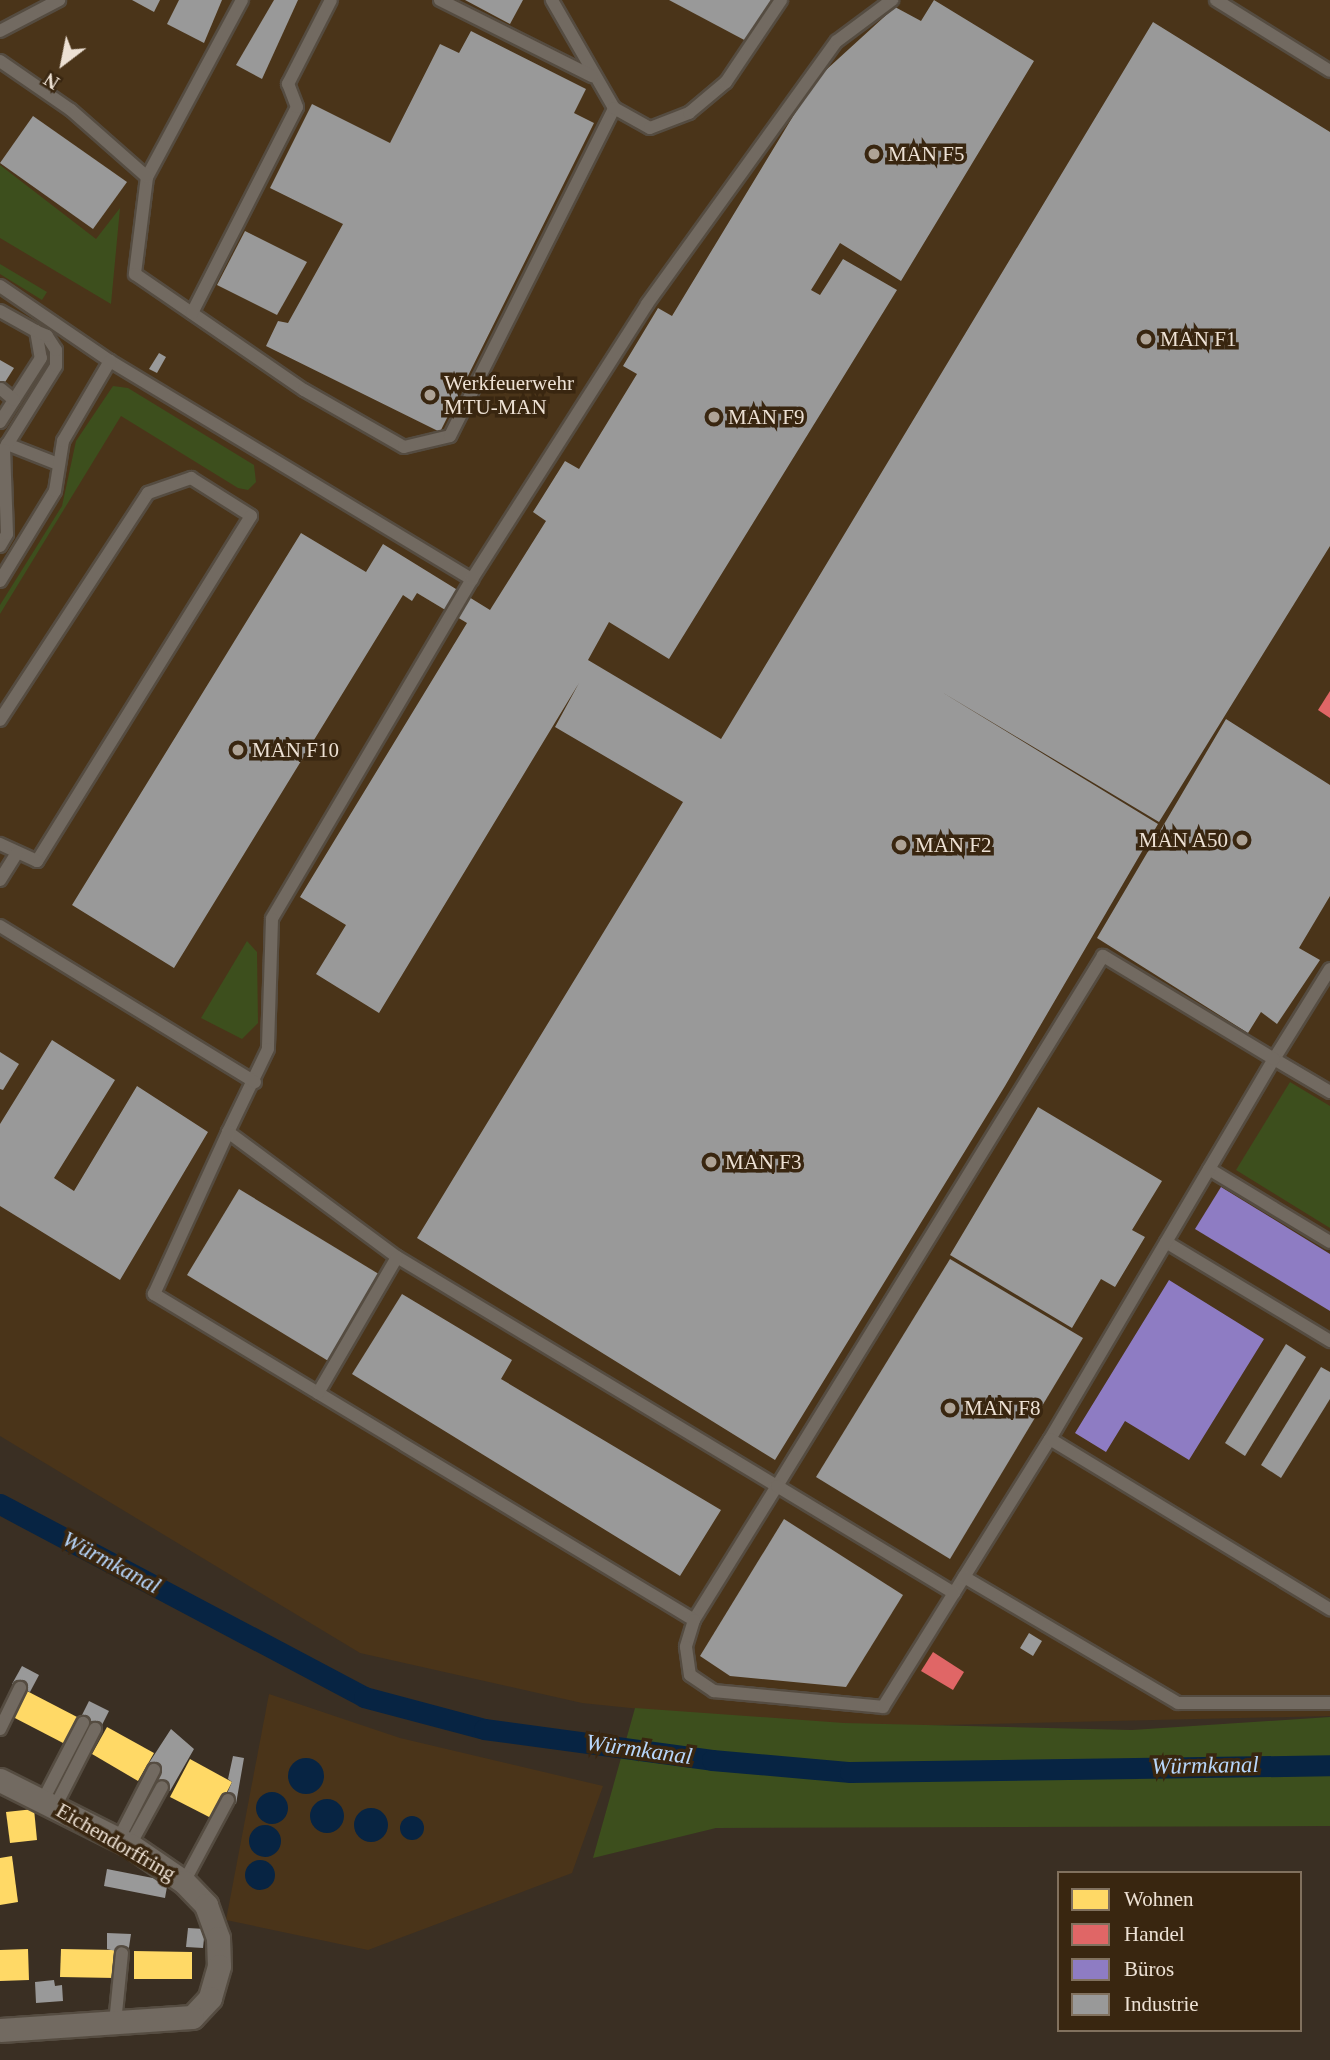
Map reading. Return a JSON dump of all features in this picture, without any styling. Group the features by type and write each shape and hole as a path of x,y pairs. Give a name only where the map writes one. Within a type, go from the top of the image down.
{"street":[{"name":"Eichendorffring","path":"0,1780 124,1842 184,1882 206,1905 218,1938 219,1966 210,1998 192,2017 0,2030"}],"lane":[{"path":"0,31 59,0"},
{"path":"242,0 147,177 135,274 304,390 404,447 450,436 614,108"},
{"path":"192,313 297,107 288,84 331,0"},
{"path":"440,0 592,76"},
{"path":"552,0 592,76 614,108 650,128 689,113 726,82 781,0"},
{"path":"694,1620 154,1294 228,1132 255,1082 270,1034 272,919 472,579 647,304 829,51 892,0"},
{"path":"1216,0 1330,71"},
{"path":"0,61 71,110 147,177"},
{"path":"0,286 75,333 110,361 472,579"},
{"path":"0,311 47,336 56,350 56,366 4,450 7,534 0,546"},
{"path":"0,422 41,358 36,331"},
{"path":"0,581 55,491 64,441 110,361"},
{"path":"1,389 15,400"},
{"path":"4,450 58,464"},
{"path":"0,720 148,493 191,478 251,516 37,861 16,854 0,844"},
{"path":"0,880 16,854"},
{"path":"0,926 255,1082"},
{"path":"1330,969 1274,1059 1050,1439 883,1707 714,1691 690,1675 686,1647 694,1620 1103,956 1274,1059 1330,1091"},
{"path":"228,1132 397,1257 954,1593"},
{"path":"1209,1169 1330,1242"},
{"path":"1166,1242 1330,1341"},
{"path":"318,1393 397,1257"},
{"path":"1050,1439 1330,1609"},
{"path":"964,1577 1178,1703 1330,1703"},
{"path":"0,1729 20,1688"},
{"path":"49,1803 89,1726"},
{"path":"124,1842 154,1770"},
{"path":"124,1842 162,1787"},
{"path":"184,1882 228,1800"},
{"path":"115,2023 122,1953"}],"shaded area":[{"path":"0,0 1330,0 1330,1716 897,1726 737,1719 582,1703 360,1653 0,1436"},
{"path":"269,1694 400,1738 603,1786 572,1873 368,1950 226,1920"}],"green space":[{"path":"0,165 96,239 120,208 111,304 0,238"},
{"path":"0,264 47,292 42,300 0,274"},
{"path":"113,386 128,388 254,465 256,482 248,490 238,488 121,416 0,614 0,605 62,506 76,441"},
{"path":"247,941 257,952 258,1023 242,1039 201,1018"},
{"path":"1290,1082 1330,1106 1330,1228 1236,1170"},
{"path":"635,1708 844,1723 1132,1730 1330,1717 1330,1826 716,1828 593,1858"}],"water":[{"path":"306,1758 319,1763 324,1776 319,1789 306,1794 293,1789 288,1776 293,1763"},
{"path":"272,1792 284,1796 288,1808 284,1820 272,1824 260,1820 256,1808 260,1796"},
{"path":"327,1799 339,1804 344,1816 339,1828 327,1833 315,1828 310,1816 315,1804"},
{"path":"371,1808 383,1813 388,1825 383,1837 371,1842 359,1837 354,1825 359,1813"},
{"path":"412,1816 423,1823 424,1828 417,1839 412,1840 401,1833 400,1828 407,1817"},
{"path":"265,1825 277,1829 281,1841 277,1853 265,1857 253,1853 249,1841 253,1829"},
{"path":"260,1860 271,1864 275,1875 271,1886 260,1890 249,1886 245,1875 249,1864"}],"building: Wohnen":[{"path":"25,1690 79,1718 65,1744 11,1716"},
{"path":"107,1727 154,1753 138,1781 92,1754"},
{"path":"190,1759 232,1782 213,1819 170,1797"},
{"path":"34,1809 37,1840 10,1843 6,1812"},
{"path":"12,1856 18,1902 0,1905 0,1858"},
{"path":"28,1949 29,1980 0,1981 0,1950"},
{"path":"61,1949 116,1950 115,1978 60,1977"},
{"path":"134,1951 192,1952 192,1979 134,1979"}],"building: Handel":[{"path":"1330,691 1330,718 1318,710"},
{"path":"933,1652 964,1672 953,1690 921,1671"}],"building: Büros":[{"path":"1221,1187 1330,1254 1330,1311 1195,1229"},
{"path":"1169,1280 1264,1339 1189,1460 1125,1421 1106,1452 1075,1433"}],"building: Industrie":[{"path":"132,0 160,0 154,12"},
{"path":"179,0 222,0 204,43 167,24"},
{"path":"274,0 298,0 262,79 236,65"},
{"path":"465,0 523,0 510,24"},
{"path":"669,0 772,0 748,42"},
{"path":"934,0 1034,61 901,281 840,243 811,290 820,295 843,259 897,290 669,659 609,622 588,660 721,739 1153,22 1330,132 1330,546 1159,822 940,691 1158,824 1005,1086 775,1460 417,1238 683,802 555,727 579,683 379,1013 316,974 346,925 300,897 467,623 417,593 412,601 403,595 174,968 72,905 301,533 366,572 383,544 490,610 546,521 533,512 565,461 579,469 637,374 623,366 658,308 672,316 815,80 895,7 921,21"},
{"path":"471,31 586,89 574,113 594,123 440,432 266,346 278,321 288,323 343,224 270,188 312,104 390,143 440,44 459,53"},
{"path":"33,116 127,182 93,229 0,163"},
{"path":"245,231 307,262 277,315 217,285"},
{"path":"159,353 166,357 157,373 149,369"},
{"path":"0,360 14,368 0,390"},
{"name":"MAN A50","path":"1226,719 1330,785 1330,896 1299,948 1320,960 1277,1024 1261,1012 1248,1033 1097,938"},
{"path":"52,1040 115,1080 54,1178 74,1191 137,1086 208,1132 120,1280 0,1206 0,1124"},
{"path":"0,1052 19,1064 3,1090 0,1089"},
{"path":"1038,1107 1162,1181 1132,1230 1145,1237 1115,1287 1101,1279 1072,1328 950,1255"},
{"path":"239,1189 382,1276 330,1362 187,1275"},
{"name":"MAN F8","path":"950,1259 1083,1338 950,1559 816,1477"},
{"path":"402,1294 512,1360 501,1379 721,1510 680,1576 352,1374"},
{"path":"1286,1344 1306,1357 1245,1456 1225,1443"},
{"path":"1321,1367 1330,1372 1330,1399 1281,1478 1261,1465"},
{"path":"784,1519 903,1595 846,1687 730,1676 700,1656"},
{"path":"1029,1633 1042,1641 1033,1656 1020,1648"},
{"path":"22,1666 39,1675 30,1692 12,1684"},
{"path":"89,1701 109,1711 99,1731 79,1721"},
{"path":"171,1729 194,1749 170,1791 154,1783 159,1773 147,1766"},
{"path":"233,1756 244,1758 236,1804 225,1798 232,1782 228,1779"},
{"path":"107,1869 168,1881 165,1898 104,1886"},
{"path":"188,1928 205,1929 203,1948 186,1947"},
{"path":"107,1933 131,1934 128,1954 107,1949"},
{"path":"54,1980 55,1986 62,1985 63,2001 36,2003 35,1982"}],"waterway":[{"name":"Würmkanal","path":"0,1504 364,1697 484,1729 712,1760 850,1772 1330,1765"}],"place":[{"name":"MAN F5","path":"874,154"},
{"name":"MAN F1","path":"1146,339"},
{"name":"Werkfeuerwehr MTU-MAN","path":"430,395"},
{"name":"MAN F9","path":"714,417"},
{"name":"MAN F10","path":"238,750"},
{"name":"MAN A50","path":"1242,840"},
{"name":"MAN F2","path":"901,845"},
{"name":"MAN F3","path":"711,1162"},
{"name":"MAN F8","path":"950,1408"}]}
